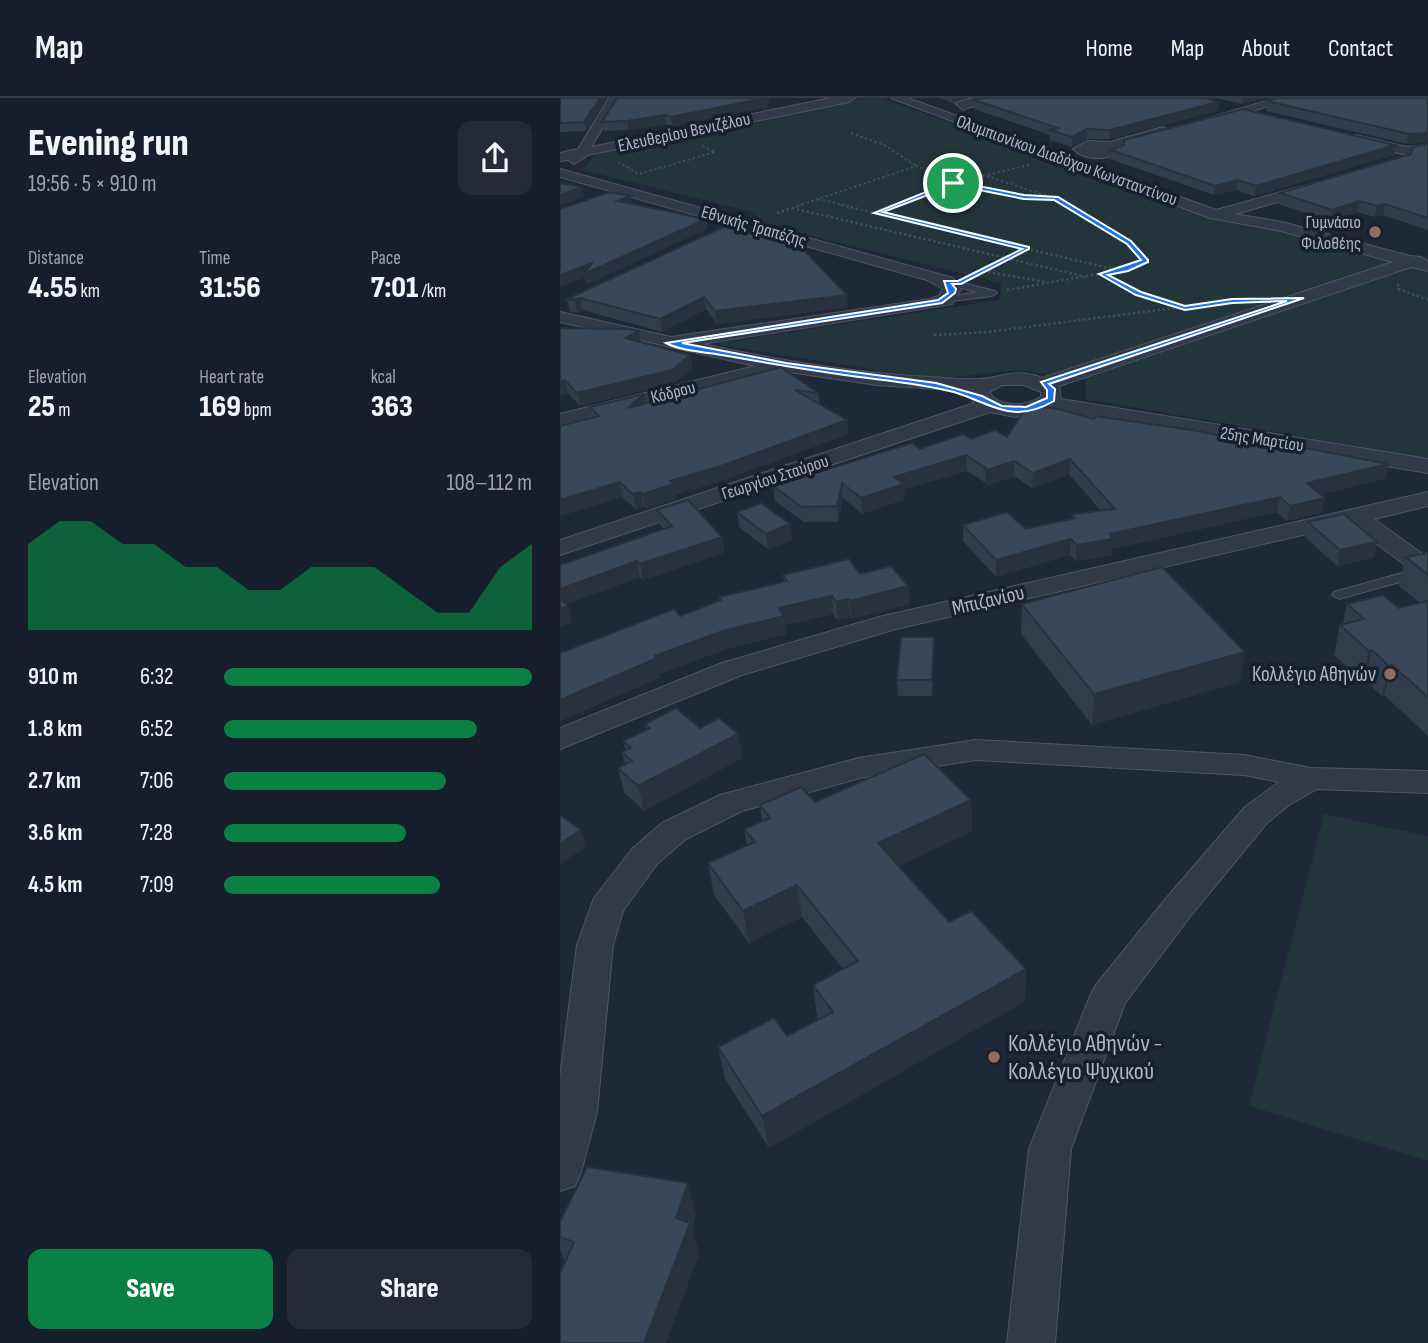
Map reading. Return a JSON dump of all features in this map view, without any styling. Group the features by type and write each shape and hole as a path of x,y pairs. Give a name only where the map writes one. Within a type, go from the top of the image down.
{"street":[{"path":"560,172 587,145 615,98"},
{"name":"Ελευθερίου Βενιζέλου","path":"587,145 651,138 849,98"},
{"name":"Ολυμπιονίκου Διαδόχου Κωνσταντίνου","path":"897,98 1060,158 1228,215 1423,261"},
{"name":"Ολυμπιονίκου Διαδόχου Κωνσταντίνου","path":"920,98 1228,215"},
{"path":"986,101 1000,98"},
{"path":"1110,146 1290,98"},
{"path":"1215,104 1276,119"},
{"path":"1342,135 1404,159 1428,149"},
{"path":"570,138 587,145"},
{"path":"560,157 587,145"},
{"name":"Εθνικής Τραπέζης","path":"560,172 740,223 950,288"},
{"path":"1286,196 1338,180"},
{"path":"598,199 624,190"},
{"path":"1228,215 1292,201 1286,196"},
{"path":"716,234 740,223"},
{"path":"560,317 670,343 786,365 936,385 985,396 1014,410 1048,394 1423,261"},
{"path":"670,343 930,304 950,288"},
{"path":"704,350 717,382"},
{"name":"Κόδρου","path":"560,420 786,365"},
{"name":"Γεωργίου Σταύρου","path":"560,548 985,396 999,380 1018,378 1048,394"},
{"name":"25ης Μαρτίου","path":"1048,394 1096,413 1428,466"},
{"name":"Μπιζανίου","path":"560,739 732,669 889,623 1428,499"},
{"path":"1354,516 1427,570"},
{"path":"560,1172 576,1112 595,945 606,907 645,856 674,831 731,803 859,768 976,750 1244,765 1311,778 1428,782"},
{"path":"1031,1343 1049,1149 1109,996 1180,905 1256,815 1278,797 1311,778"}],"lane":[{"name":"Εθνικής Τραπέζης","path":"950,288 992,293"},
{"name":"Εθνικής Τραπέζης","path":"950,288 992,293"},
{"path":"1339,595 1427,570"}],"path":[{"path":"851,132 886,146 917,166 953,183 1013,195 1056,199"},
{"path":"877,213 953,183 1060,158"},
{"path":"777,213 917,166"},
{"path":"963,168 1056,199 1129,243 1145,261 1121,271 992,293"},
{"path":"818,199 1121,271"},
{"path":"792,208 1089,277"},
{"path":"950,288 1027,248"},
{"path":"1102,274 1139,294 1185,308"},
{"path":"934,335 988,332 1220,302"}],"green space":[{"path":"865,98 882,98 1213,217 1282,229 1428,270 1428,459 1086,399 1086,380 1019,370 933,379 714,344 1000,300 1001,283 767,225 752,212 582,170 595,155"},
{"path":"1324,814 1428,836 1428,1161 1249,1106"}],"building":[{"path":"560,98 600,98 584,122 560,123"},
{"path":"617,98 766,98 671,117 665,115 602,122"},
{"path":"1206,98 1218,102 1110,130 1087,129 1072,137 1050,130 1058,128 974,100"},
{"path":"1277,98 1428,98 1428,133 1409,134 1267,101"},
{"path":"1243,109 1395,145 1256,186 1238,180 1215,186 1111,150 1124,145 1124,140"},
{"path":"1428,144 1428,218 1385,204 1377,206 1359,201 1332,210 1280,193 1411,154 1413,147"},
{"path":"560,183 582,187 560,195"},
{"path":"610,192 631,196 617,201 706,219 584,274 592,263 560,275 560,209"},
{"path":"730,224 798,244 847,295 715,311 704,297 660,319 580,298 567,299"},
{"path":"560,328 639,331 625,338 690,355 672,370 577,393 565,380 560,382"},
{"path":"781,367 818,393 795,390 847,420 721,466 670,481 674,484 643,494 633,494 619,482 560,500 560,426 599,416 590,407 644,394 628,408"},
{"path":"1028,405 1059,409 1094,419 1096,416 1198,431 1287,451 1289,446 1388,464 1307,483 1325,498 1290,506 1280,497 1110,534 1113,539 1076,545 1071,539 996,560 963,525 1007,512 1026,529 1075,518 1072,514 1115,509 1070,459 1033,473 1014,461 985,471 987,469 966,455 894,477 904,484 861,498 842,483 837,506 802,507 773,486 912,443 920,449 963,434 971,439 995,430 1007,437"},
{"path":"688,500 722,537 640,564 637,561 560,589 560,565 672,526 657,510"},
{"path":"761,503 790,524 766,534 737,512"},
{"path":"1344,514 1377,542 1340,550 1308,522"},
{"path":"1428,553 1428,575 1406,557"},
{"path":"849,559 860,574 891,566 908,586 850,601 848,599 836,602 832,596 779,608 784,616 723,631 655,656 657,658 560,700 560,653 674,609 680,616 721,600 719,597 787,581 783,575"},
{"path":"1162,567 1245,652 1094,694 1022,604"},
{"path":"1383,595 1399,608 1428,601 1428,697 1340,625 1364,619 1347,604"},
{"path":"560,598 568,606 560,609"},
{"path":"901,637 934,637 932,680 897,680"},
{"path":"676,708 700,728 719,718 738,734 638,786 618,768 632,761 622,752 631,748 623,741 650,728 645,724"},
{"path":"924,754 971,800 878,843 949,922 971,911 1026,969 762,1116 718,1047 774,1018 787,1036 833,1012 813,985 858,961 797,885 743,911 708,863 755,842 744,829 770,818 760,805 801,787 815,802"},
{"path":"560,815 581,830 560,844"},
{"path":"587,1167 688,1183 676,1218 690,1223 644,1343 560,1343 560,1274 574,1242 560,1237 560,1222"}],"place":[{"name":"Γυμνάσιο Φιλοθέης","path":"1375,232"},
{"name":"Κολλέγιο Αθηνών","path":"1390,674"},
{"name":"Κολλέγιο Αθηνών - Κολλέγιο Ψυχικού","path":"994,1057"}],"route":[{"path":"953,183 978,190 1056,199 1129,243 1145,261 1126,269 1102,274 1139,294 1185,308 1232,301 1301,298 1044,384 1051,389 1051,399 1037,407 1014,410 990,405 980,397 936,385 786,365 670,343 940,302 946,300 951,293 952,289 947,282 959,283 1027,248 877,213 953,183"}]}
